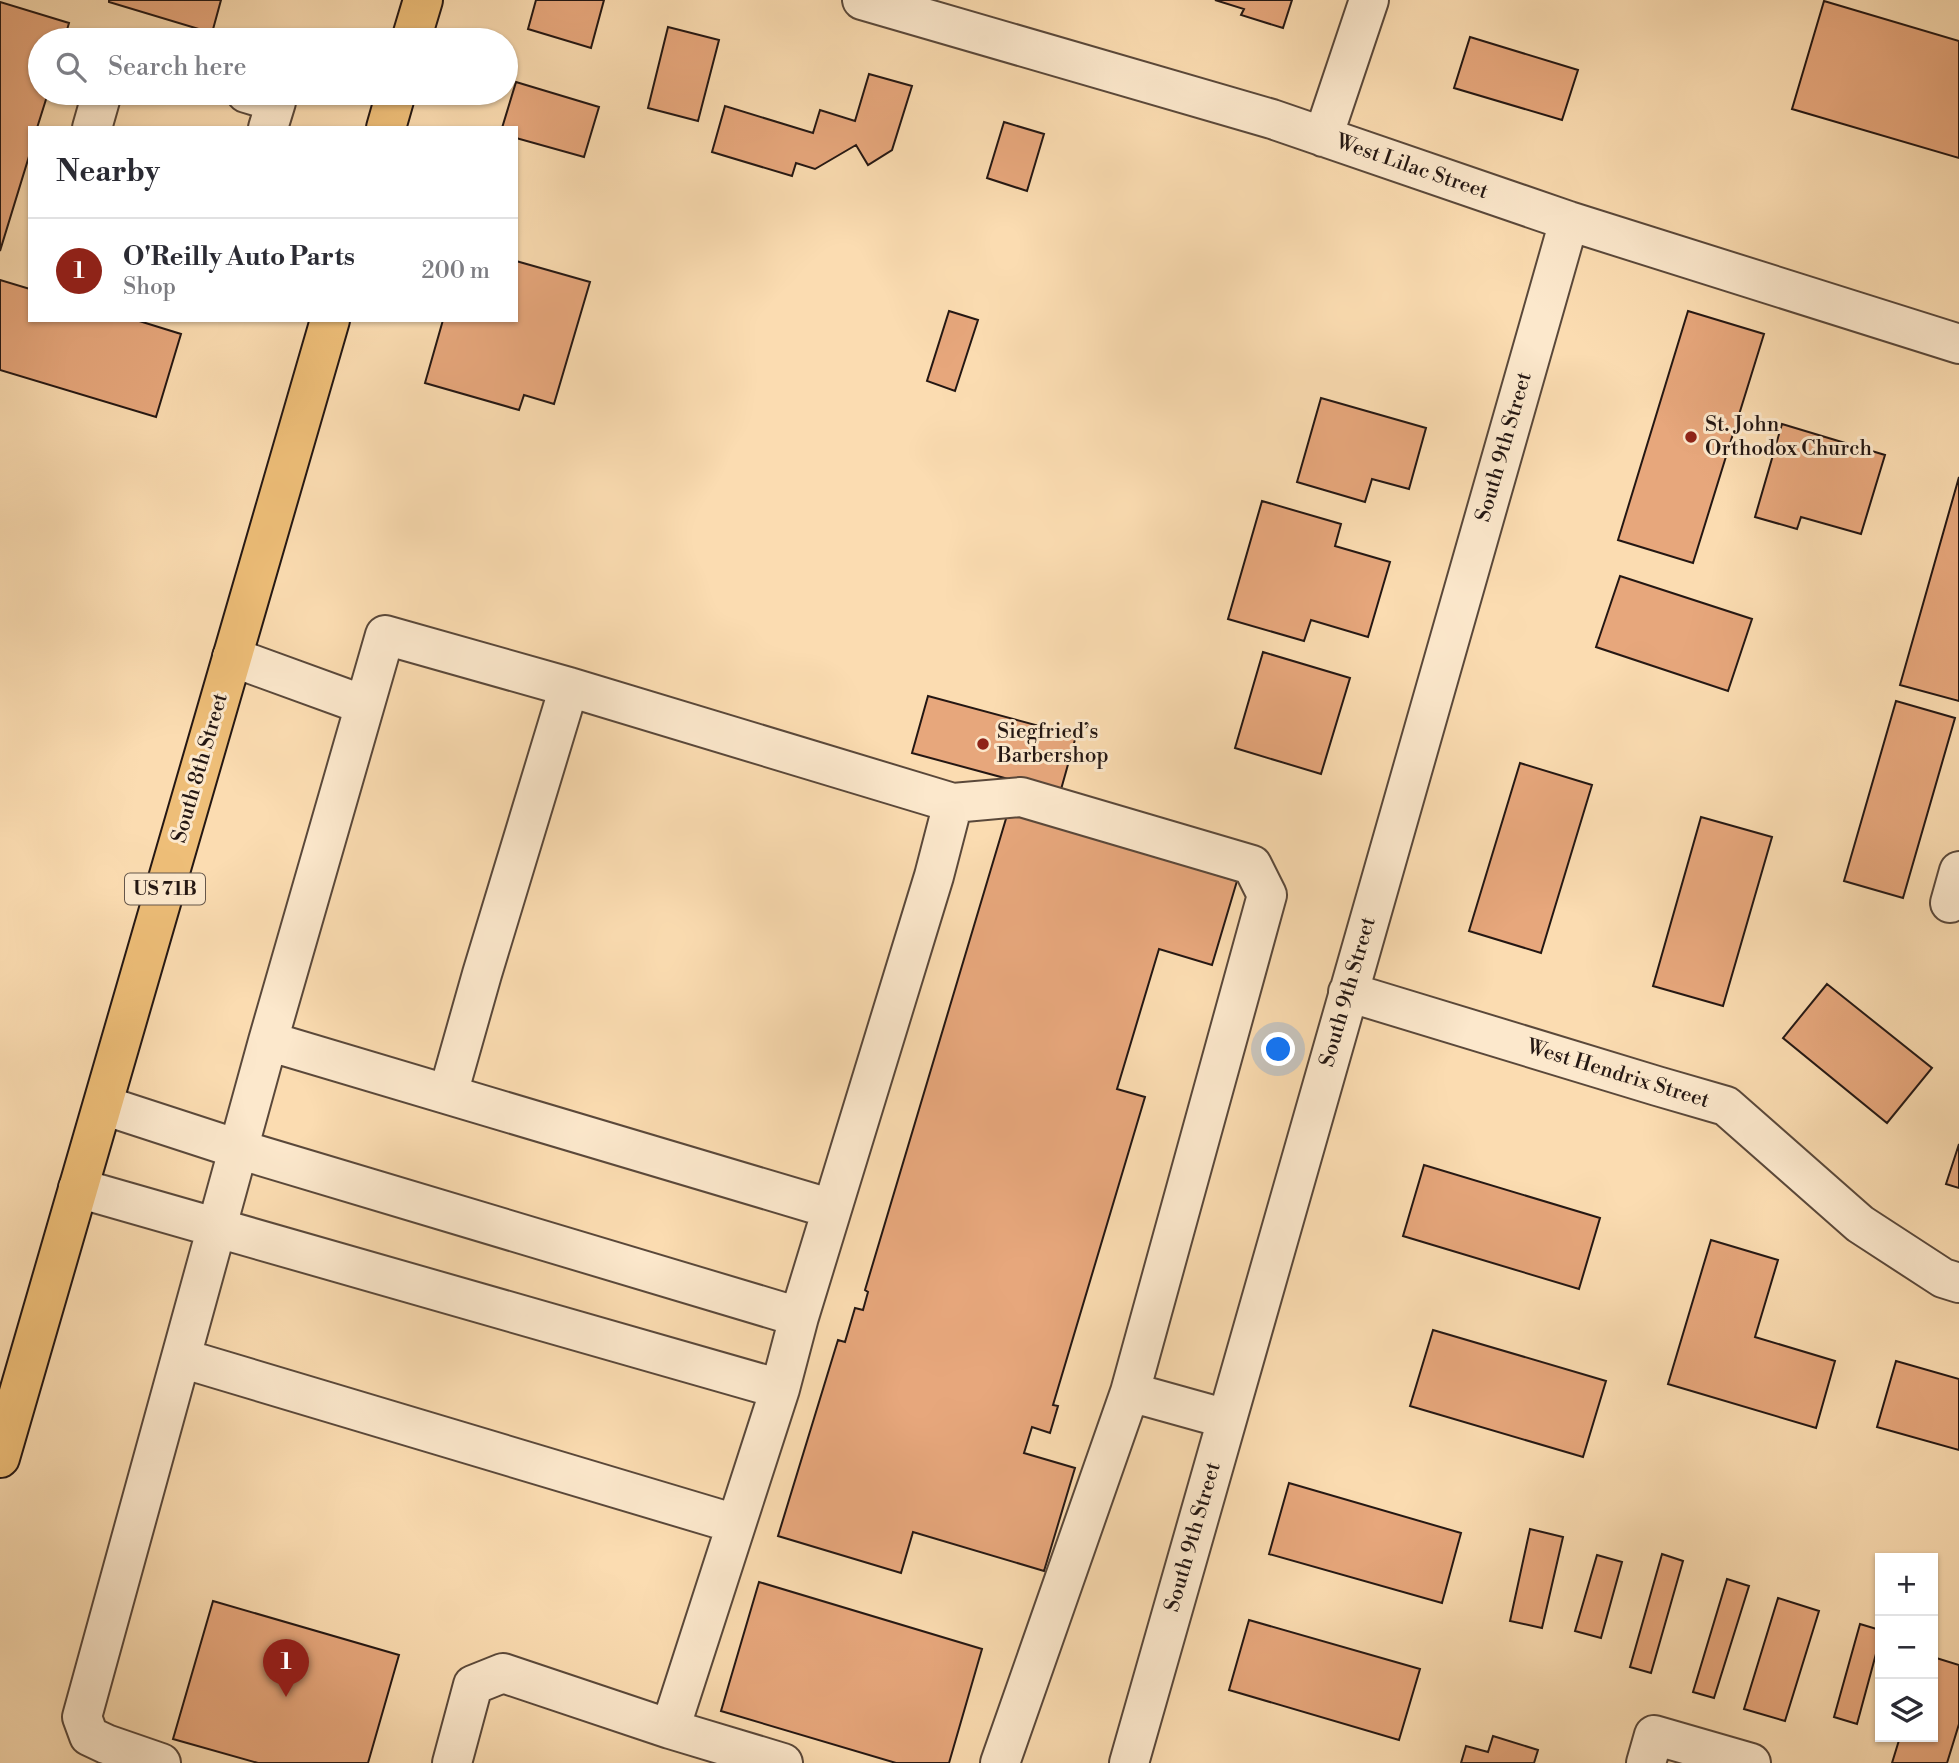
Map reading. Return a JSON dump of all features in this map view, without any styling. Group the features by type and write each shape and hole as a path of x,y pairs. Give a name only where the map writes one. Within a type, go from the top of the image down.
{"main road":[{"path":"415,28 423,0"},
{"path":"387,126 393,105"},
{"name":"South 8th Street","path":"0,1458 329,322"}],"street":[{"name":"West Lilac Street","path":"862,0 1272,119 1569,221 1959,344"},
{"path":"1323,136 1369,0"},
{"path":"93,126 99,105"},
{"path":"269,126 275,105"},
{"name":"South 9th Street","path":"1129,1763 1569,221"},
{"path":"161,1763 89,1737 82,1717 268,1041 385,635 569,687 953,803 1021,797 1252,864 1267,895 1130,1392 1000,1763"},
{"path":"232,657 364,705"},
{"path":"448,1094 569,687"},
{"path":"670,1730 780,1389 799,1317 934,876 953,803"},
{"name":"West Hendrix Street","path":"1348,992 1726,1106 1860,1224 1942,1278 1959,1283"},
{"path":"268,1041 832,1209"},
{"path":"103,1105 238,1149 799,1317"},
{"path":"78,1188 780,1389"},
{"path":"181,1358 736,1524"},
{"path":"1130,1392 1227,1419"},
{"path":"452,1763 473,1685 503,1673 670,1730 783,1763"},
{"path":"1646,1763 1654,1735 1751,1763"}],"building":[{"path":"221,0 213,28 195,28 109,2"},
{"path":"536,0 604,0 591,48 528,29"},
{"path":"1215,0 1292,0 1283,28 1241,15 1244,9"},
{"path":"1824,1 1959,41 1959,158 1792,109"},
{"path":"0,2 69,23 68,28 28,28 28,105 44,105 38,126 28,126 28,160 0,251"},
{"path":"668,27 719,40 698,121 648,108"},
{"path":"1470,37 1578,70 1562,120 1454,88"},
{"path":"869,74 912,86 892,150 868,165 856,145 815,169 796,163 792,176 712,152 725,106 813,133 820,110 855,121"},
{"path":"518,83 599,107 584,157 518,139 518,126 503,126 509,105 518,105"},
{"path":"1004,122 1044,134 1027,191 987,178"},
{"path":"518,262 590,282 554,404 524,395 519,410 425,383 442,322 518,322"},
{"path":"0,280 28,288 28,322 142,322 181,334 156,417 0,370"},
{"path":"949,311 978,320 955,391 927,381"},
{"name":"St. John Orthodox Church","path":"1688,311 1764,334 1693,563 1618,540"},
{"path":"1321,398 1426,428 1409,489 1372,479 1365,502 1297,482"},
{"path":"1782,424 1885,455 1861,534 1801,517 1797,529 1755,517"},
{"path":"1959,477 1959,701 1900,685"},
{"path":"1262,501 1341,524 1335,546 1390,562 1368,637 1311,620 1304,641 1228,619"},
{"path":"1620,576 1752,619 1728,691 1596,647"},
{"path":"1263,652 1350,678 1321,774 1235,748"},
{"path":"928,696 1076,736 1060,793 912,753"},
{"path":"1896,701 1955,718 1903,898 1844,881"},
{"path":"1520,763 1592,785 1541,953 1469,931"},
{"path":"1008,812 1237,881 1212,965 1159,949 1117,1089 1145,1097 1053,1405 1058,1406 1050,1433 1032,1427 1024,1453 1075,1468 1044,1571 913,1532 901,1573 778,1536 838,1340 845,1342 855,1308 863,1310 868,1292 865,1290"},
{"path":"1701,817 1772,837 1723,1006 1653,986"},
{"path":"1827,984 1932,1068 1887,1123 1783,1038"},
{"path":"1959,1144 1959,1188 1946,1184"},
{"path":"1424,1165 1600,1218 1579,1289 1403,1236"},
{"path":"1711,1240 1778,1260 1755,1337 1835,1361 1816,1428 1668,1384"},
{"path":"1433,1330 1606,1381 1583,1457 1410,1406"},
{"path":"1896,1361 1959,1379 1959,1450 1877,1427"},
{"path":"1289,1483 1461,1533 1442,1603 1269,1554"},
{"path":"1530,1529 1563,1537 1542,1628 1510,1621"},
{"path":"1662,1554 1683,1561 1651,1673 1630,1667"},
{"path":"1597,1555 1622,1562 1601,1638 1575,1631"},
{"path":"1727,1579 1749,1586 1714,1698 1693,1692"},
{"path":"759,1582 982,1649 949,1763 896,1763 721,1711"},
{"path":"1778,1598 1819,1611 1785,1721 1744,1709"},
{"path":"213,1601 399,1655 368,1763 258,1763 173,1739"},
{"path":"1249,1620 1420,1669 1399,1740 1229,1690"},
{"path":"1860,1624 1875,1628 1875,1657 1857,1724 1834,1717"},
{"path":"1938,1659 1959,1665 1959,1724 1947,1763 1892,1763 1898,1742 1938,1742"},
{"path":"1493,1736 1538,1750 1534,1763 1461,1763 1466,1746 1488,1752"}],"place":[{"name":"St. John Orthodox Church","path":"1691,437"},
{"name":"Siegfried’s Barbershop","path":"983,744"},
{"name":"O'Reilly Auto Parts","path":"286,1697"}]}
